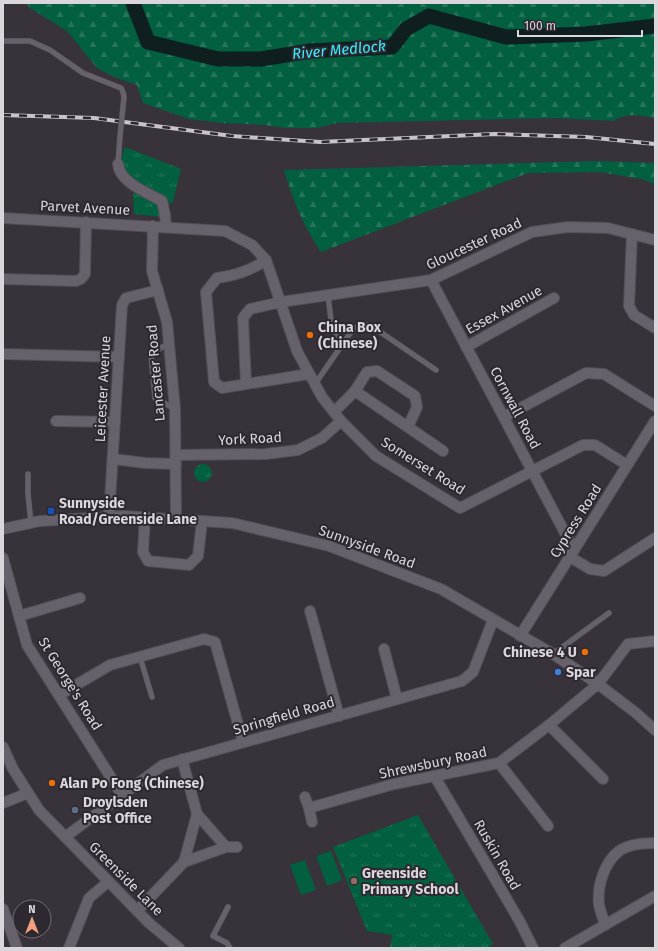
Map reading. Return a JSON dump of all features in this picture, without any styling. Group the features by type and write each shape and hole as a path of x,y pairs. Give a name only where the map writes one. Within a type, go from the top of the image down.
{"street":[{"path":"118,164 118,169 124,178 162,201 166,227"},
{"name":"Parvet Avenue","path":"3,218 166,227"},
{"path":"3,279 76,282 81,279 85,274 86,222"},
{"name":"Lancaster Road","path":"154,226 152,271 167,322 174,409 176,519"},
{"name":"Somerset Road","path":"166,227 225,231 252,244 266,260 297,351 322,397 337,416 376,456 460,508 583,445 595,445 627,465"},
{"name":"Gloucester Road","path":"246,384 243,318 250,309 281,302 431,280 532,232 568,228 608,228 655,240"},
{"path":"632,234 629,306 634,314 655,328"},
{"path":"266,260 253,269 234,276 217,278 206,292 214,382 222,388 309,374"},
{"name":"Cornwall Road","path":"431,280 532,470 572,554"},
{"name":"Leicester Avenue","path":"109,517 122,305 126,298 158,290"},
{"name":"Essex Avenue","path":"466,347 554,298"},
{"path":"3,354 119,356"},
{"name":"York Road","path":"113,459 145,463 266,454 298,450 322,438 367,372 377,371 415,396 417,407 408,427"},
{"path":"504,417 586,374 604,374 655,406"},
{"path":"355,391 443,451"},
{"path":"56,421 115,422"},
{"name":"Cypress Road","path":"520,636 655,421"},
{"name":"Sunnyside Road","path":"3,529 31,523 109,517 145,517 232,523 329,546 441,589 553,654 598,684 636,713 655,730"},
{"path":"145,517 143,552 148,561 189,565 198,556 202,521"},
{"path":"572,554 590,570 604,571 655,538"},
{"name":"St George's Road","path":"3,558 27,645 122,794"},
{"path":"19,616 80,598"},
{"path":"310,610 338,716"},
{"name":"Springfield Road","path":"64,837 163,765 462,681 473,672 493,620"},
{"path":"59,695 110,665 204,639 215,642 243,742"},
{"name":"Shrewsbury Road","path":"309,808 394,784 499,763 549,725 598,684 628,644 655,641"},
{"path":"384,648 397,699"},
{"path":"549,725 603,779"},
{"name":"Greenside Lane","path":"3,747 13,769 39,810 108,882 179,948"},
{"path":"182,759 197,814 226,847"},
{"path":"499,763 548,826"},
{"name":"Ruskin Road","path":"435,777 519,920 533,948"},
{"path":"3,804 28,793"},
{"path":"305,797 312,822"},
{"path":"184,862 197,814"},
{"path":"605,925 599,904 599,885 606,868 620,851 640,843 655,843"},
{"path":"137,910 184,862 226,847 237,847"},
{"path":"69,948 89,898 108,882"},
{"path":"565,948 655,896"},
{"path":"3,909 17,948"}],"lane":[{"path":"3,41 30,41 50,50 83,73 120,88 124,97 118,164"},
{"path":"328,295 332,329 344,342"},
{"path":"315,384 353,329 361,325 370,325 436,370"},
{"path":"169,343 151,354 154,398 174,409"},
{"path":"28,474 28,494 31,523"},
{"path":"553,654 609,613"},
{"path":"140,657 152,697"},
{"path":"228,907 213,936 228,943 230,948"}],"green space":[{"path":"26,3 655,3 655,118 634,115 624,116 614,121 555,118 337,123 317,128 285,128 189,119 143,103 137,85 114,77 97,68 67,31 30,8"},
{"path":"124,148 128,148 181,169 173,202 170,204 145,185 127,176 121,162"},
{"path":"598,161 655,163 655,184 641,179 599,172 528,173 321,252 299,212 284,170"},
{"path":"133,187 158,203 163,217 134,214"},
{"path":"199,464 207,464 212,469 210,480 207,482 199,482 194,477 194,469"},
{"path":"418,815 493,944 487,948 390,948 392,935 367,931 333,847"},
{"path":"331,851 342,880 327,886 316,856"},
{"path":"305,860 316,890 301,895 290,865"}],"waterway":[{"name":"River Medlock","path":"133,3 148,42 218,59 261,59 310,51 392,47 406,29 429,16 506,37 586,34 655,26"}],"railway":[{"path":"3,115 94,118 232,136 320,142 495,134 586,137 655,144"}],"place":[{"name":"China Box (Chinese)","path":"310,335"},
{"name":"Sunnyside Road/Greenside Lane","path":"51,511"},
{"name":"Chinese 4 U","path":"585,652"},
{"name":"Spar","path":"558,672"},
{"name":"Alan Po Fong (Chinese)","path":"52,783"},
{"name":"Droylsden Post Office","path":"75,810"},
{"name":"Greenside Primary School","path":"354,881"}]}
